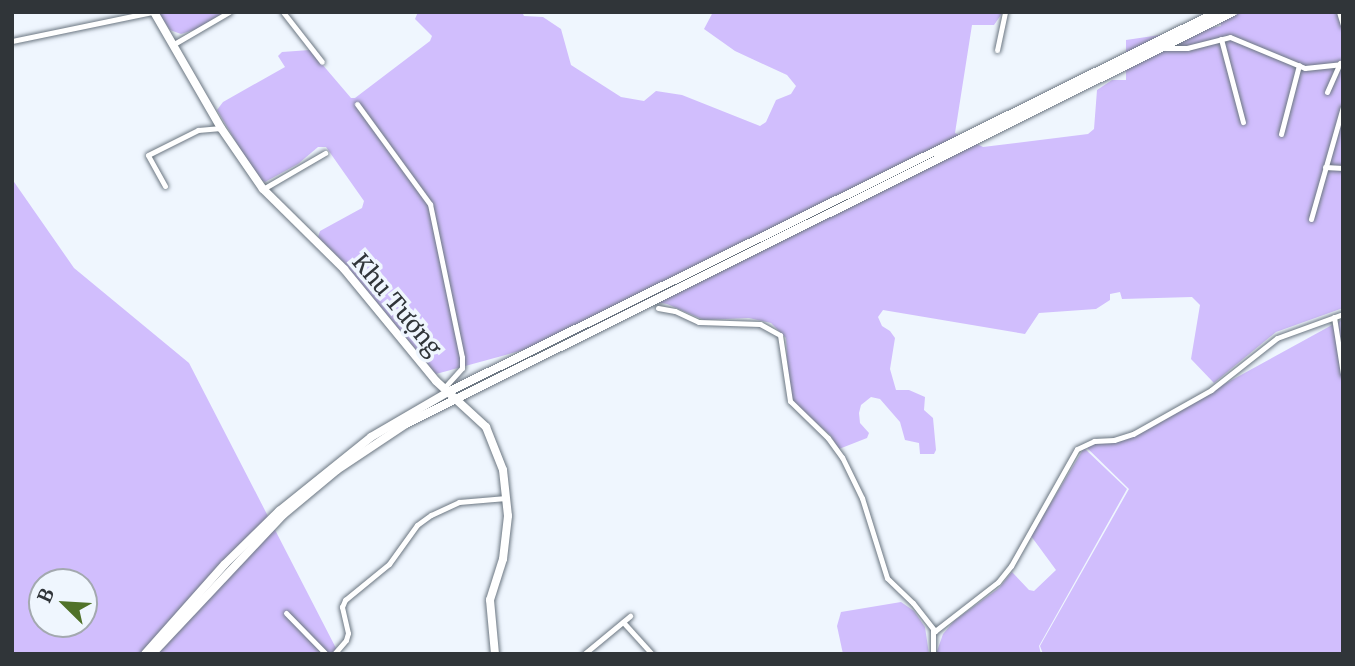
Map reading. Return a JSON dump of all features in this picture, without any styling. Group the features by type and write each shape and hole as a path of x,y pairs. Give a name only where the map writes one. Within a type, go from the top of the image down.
{"main road":[{"name":"Khu Tượng","path":"153,12 221,128 263,189 344,269 449,393 485,427 503,470 506,498 507,533 491,600 495,654"},
{"path":"145,654 279,510 371,437 449,393 1217,12"},
{"path":"152,654 283,515 375,444 449,393 1233,12"}],"street":[{"path":"12,41 153,12"},
{"path":"174,44 229,12"},
{"path":"283,12 321,62"},
{"path":"997,50 1005,12"},
{"path":"1339,12 1343,25"},
{"path":"1162,48 1187,48 1234,38 1299,65 1316,68 1341,64"},
{"path":"1221,39 1243,122"},
{"path":"1327,92 1341,64"},
{"path":"1281,134 1299,65"},
{"path":"357,104 418,183 430,204 462,357 462,368 449,393"},
{"path":"1311,219 1343,107"},
{"path":"165,186 148,155 198,130 221,128"},
{"path":"263,189 325,153"},
{"path":"1325,167 1343,168"},
{"path":"658,308 675,311 699,322 760,324 780,335 790,401 828,438 842,457 862,498 881,567 887,578 913,603 933,629 933,654"},
{"path":"933,629 937,631 998,582 1011,566 1077,449 1094,441 1114,440 1133,434 1211,390 1277,338 1343,314"},
{"path":"1334,317 1343,374"},
{"path":"334,654 346,640 348,633 342,607 345,600 389,564 417,525 430,515 459,502 506,498"},
{"path":"286,613 326,654"},
{"path":"584,654 630,616"},
{"path":"623,622 652,654"}],"shaded area":[{"path":"158,12 225,12 197,29 181,34 170,30"},
{"path":"418,12 522,12 524,16 543,17 561,29 571,65 621,97 644,101 656,91 682,95 760,126 766,122 776,100 791,94 796,86 787,75 735,51 704,29 713,12 1003,12 994,25 972,25 955,133 983,147 1088,134 1094,129 1097,90 1112,80 1126,80 1126,40 1221,26 1218,12 1343,12 1343,308 1276,332 1214,383 1191,359 1200,305 1192,297 1122,299 1120,292 1110,294 1110,300 1096,309 1039,313 1025,334 883,310 878,317 882,326 895,338 890,369 896,390 909,390 925,397 924,410 933,418 936,450 934,454 920,454 919,443 905,440 900,422 880,399 871,397 861,405 859,413 860,423 869,433 867,438 839,449 830,435 795,404 789,393 786,338 771,323 749,318 704,320 657,302 567,338 436,374 346,265 318,237 320,231 362,208 364,201 326,147 318,147 298,164 265,182 258,179 217,110 223,102 285,67 278,56 282,52 310,50 351,98 355,98 430,41 432,36 415,19"},
{"path":"12,179 74,268 189,363 339,654 12,654"},
{"path":"1343,319 1343,654 1043,654 1040,646 1129,489 1083,444 1133,434"},
{"path":"1084,448 1127,489 1039,646 1041,654 936,654 943,634 954,621 999,588 1012,572 1029,590 1034,591 1056,570 1031,536"},
{"path":"901,602 914,611 925,627 929,654 843,654 837,626 841,612"}]}
